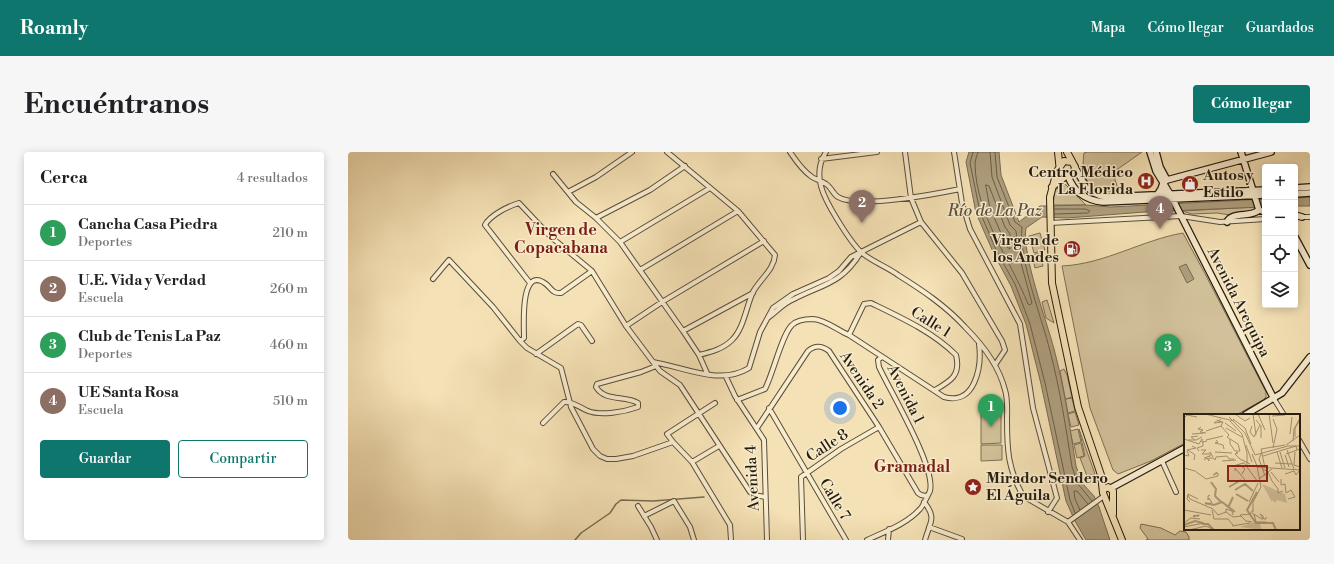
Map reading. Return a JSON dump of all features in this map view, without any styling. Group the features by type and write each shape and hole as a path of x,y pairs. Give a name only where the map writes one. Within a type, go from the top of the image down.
{"main road":[{"path":"1058,152 1060,172 1067,176 1078,192 1087,199 1093,201 1109,202 1262,195"},
{"path":"1066,152 1085,184 1096,194 1106,197 1157,195 1172,199"},
{"path":"1150,152 1154,167 1165,184 1172,199"},
{"path":"1156,152 1165,184"},
{"path":"1227,222 1231,218 1255,213 1261,210 1254,195 1241,152"},
{"path":"1157,195 1165,184 1271,152"},
{"path":"1074,164 1064,161 1059,166 1052,187 1050,205 1052,283 1078,407 1101,476 1102,495 1122,540"},
{"path":"1052,187 1074,172 1074,164"},
{"path":"1298,188 1310,187"},
{"path":"1254,195 1262,191"},
{"path":"1298,194 1310,193"},
{"name":"Avenida Arequipa","path":"1172,199 1274,399"},
{"path":"1298,216 1302,217"},
{"path":"1298,243 1310,265"},
{"path":"1247,414 1282,393 1310,357"},
{"path":"1102,495 1106,487 1111,489 1184,449"},
{"path":"1101,476 1111,489 1113,519"},
{"path":"1102,495 1109,498 1111,489"}],"street":[{"path":"568,192 596,177 632,152"},
{"path":"668,152 738,211 775,255 774,263 761,279 753,293 741,325 733,340 721,349 699,355"},
{"path":"790,152 806,172 828,185 836,195 843,199 872,201 911,198 960,189"},
{"path":"826,152 821,159 819,180 829,206 842,228 861,252 917,287 948,310 966,327 979,344 995,365 1006,391 1007,451 1014,476 1023,496 1048,512 1068,522 1080,540"},
{"path":"821,159 877,152"},
{"path":"905,152 911,198 921,222 962,273 998,332 1004,350 995,365"},
{"path":"954,152 962,203 970,229 1020,324 1032,402 1057,498 1048,512"},
{"path":"596,218 650,190 685,166"},
{"path":"553,174 583,208 596,218 620,242 683,330 699,355 707,373"},
{"path":"620,242 710,188"},
{"path":"530,283 485,225 498,214 519,203 551,238 592,271 626,326 654,364 680,385 750,492 754,495 765,497"},
{"path":"640,270 738,211"},
{"path":"1050,221 1180,214 1211,222 1262,220"},
{"path":"1298,218 1310,217"},
{"path":"543,422 562,403 570,402 588,411 602,414 636,408 638,403 614,398 598,391 596,387 597,384 641,372 654,364 726,377 740,374 749,368 760,332 769,318 786,303 824,287 840,277 861,252 921,222"},
{"path":"626,326 662,302 764,241"},
{"path":"433,279 449,260 493,307 527,348 561,368 570,402 593,449 600,456 607,459 633,456 673,442"},
{"path":"520,341 524,338 524,312 530,283 536,280 543,282 551,291 561,293 592,271"},
{"path":"683,330 753,293"},
{"name":"Calle 1","path":"849,335 864,304 870,303 899,316 940,341 956,355 958,368 955,376 935,390"},
{"path":"737,400 765,390 786,334 791,325 797,322 813,319 834,326 882,357"},
{"path":"536,354 578,324 581,325 592,340"},
{"name":"Avenida 1","path":"926,496 930,492 929,475 907,420 877,363 882,357 935,390 951,398 964,396 975,379 980,366 979,344"},
{"name":"Avenida 2","path":"757,428 808,351 812,348 821,346 829,351 879,427 918,493 926,496"},
{"name":"Avenida 4","path":"726,377 737,400 764,440 767,540"},
{"path":"1274,399 1283,414"},
{"path":"715,403 667,434 692,462 730,525 731,540"},
{"name":"Calle 7","path":"769,408 846,540"},
{"name":"Calle 8","path":"803,540 801,477 879,427"},
{"path":"1300,442 1310,459"},
{"path":"692,462 719,446"},
{"path":"1162,461 1176,492"},
{"path":"1068,522 1102,495"},
{"path":"867,540 914,516 924,502 926,496"},
{"path":"644,516 674,501 690,527 694,540"},
{"path":"924,502 930,510 933,518 925,540"},
{"path":"638,506 657,540"},
{"path":"929,527 962,539"},
{"path":"888,540 889,529"}],"shaded area":[{"path":"1142,152 1115,171 1115,180 1119,191 1109,191 1094,188 1089,184 1084,171 1083,163 1084,153"},
{"path":"1065,184 1086,205 1053,205 1055,190"},
{"path":"1255,207 1253,211 1230,215 1217,213 1192,214 1182,211"},
{"path":"1040,233 1045,250 1034,253 1029,236"},
{"path":"1183,233 1266,392 1266,397 1238,414 1184,414 1184,444 1151,461 1118,474 1113,470 1090,408 1062,266 1108,257 1168,236"},
{"path":"1040,253 1043,266 1035,268 1032,255"},
{"path":"1047,300 1054,323 1046,318 1042,302"},
{"path":"1064,369 1067,375 1072,397 1066,399 1072,398 1075,411 1068,413 1060,371"},
{"path":"981,411 1001,411 1001,443 981,444"},
{"path":"1075,412 1079,425 1071,427 1068,414"},
{"path":"1078,429 1081,442 1073,444 1070,431"},
{"path":"1079,429 1095,474 1087,476 1080,458 1085,456"},
{"path":"1081,443 1084,456 1077,458 1074,445"},
{"path":"981,445 1002,445 1002,460 981,461"},
{"path":"1141,524 1161,528 1175,535 1180,531 1186,532 1189,540 1146,540 1148,539 1140,528"}],"water":[{"name":"Río de La Paz","path":"969,152 999,152 1001,175 1019,222 1040,206 1086,205 1111,207 1262,199 1262,207 1145,212 1067,218 1042,217 1026,228 1025,239 1027,253 1058,363 1076,466 1082,483 1094,496 1110,540 1086,540 1066,501 1041,384 1026,324 1011,286 994,254 976,213 966,162"},
{"path":"1310,197 1310,206 1298,206 1298,198"},
{"path":"1186,264 1194,279 1187,283 1179,267"}],"waterway":[{"path":"575,540 581,533 610,513 616,504 621,500 653,501 704,497"}],"place":[{"name":"Centro Médico La Florida","path":"1146,181"},
{"name":"Autos y Estilo","path":"1190,184"},
{"name":"U.E. Vida y Verdad","path":"862,223"},
{"name":"UE Santa Rosa","path":"1160,229"},
{"name":"Virgen de los Andes","path":"1072,249"},
{"name":"Club de Tenis La Paz","path":"1168,367"},
{"name":"Cancha Casa Piedra","path":"991,427"},
{"name":"Mirador Sendero El Águila","path":"973,487"}],"district":[{"name":"Virgen de Copacabana","path":"561,238"},
{"name":"Gramadal","path":"912,466"}]}
